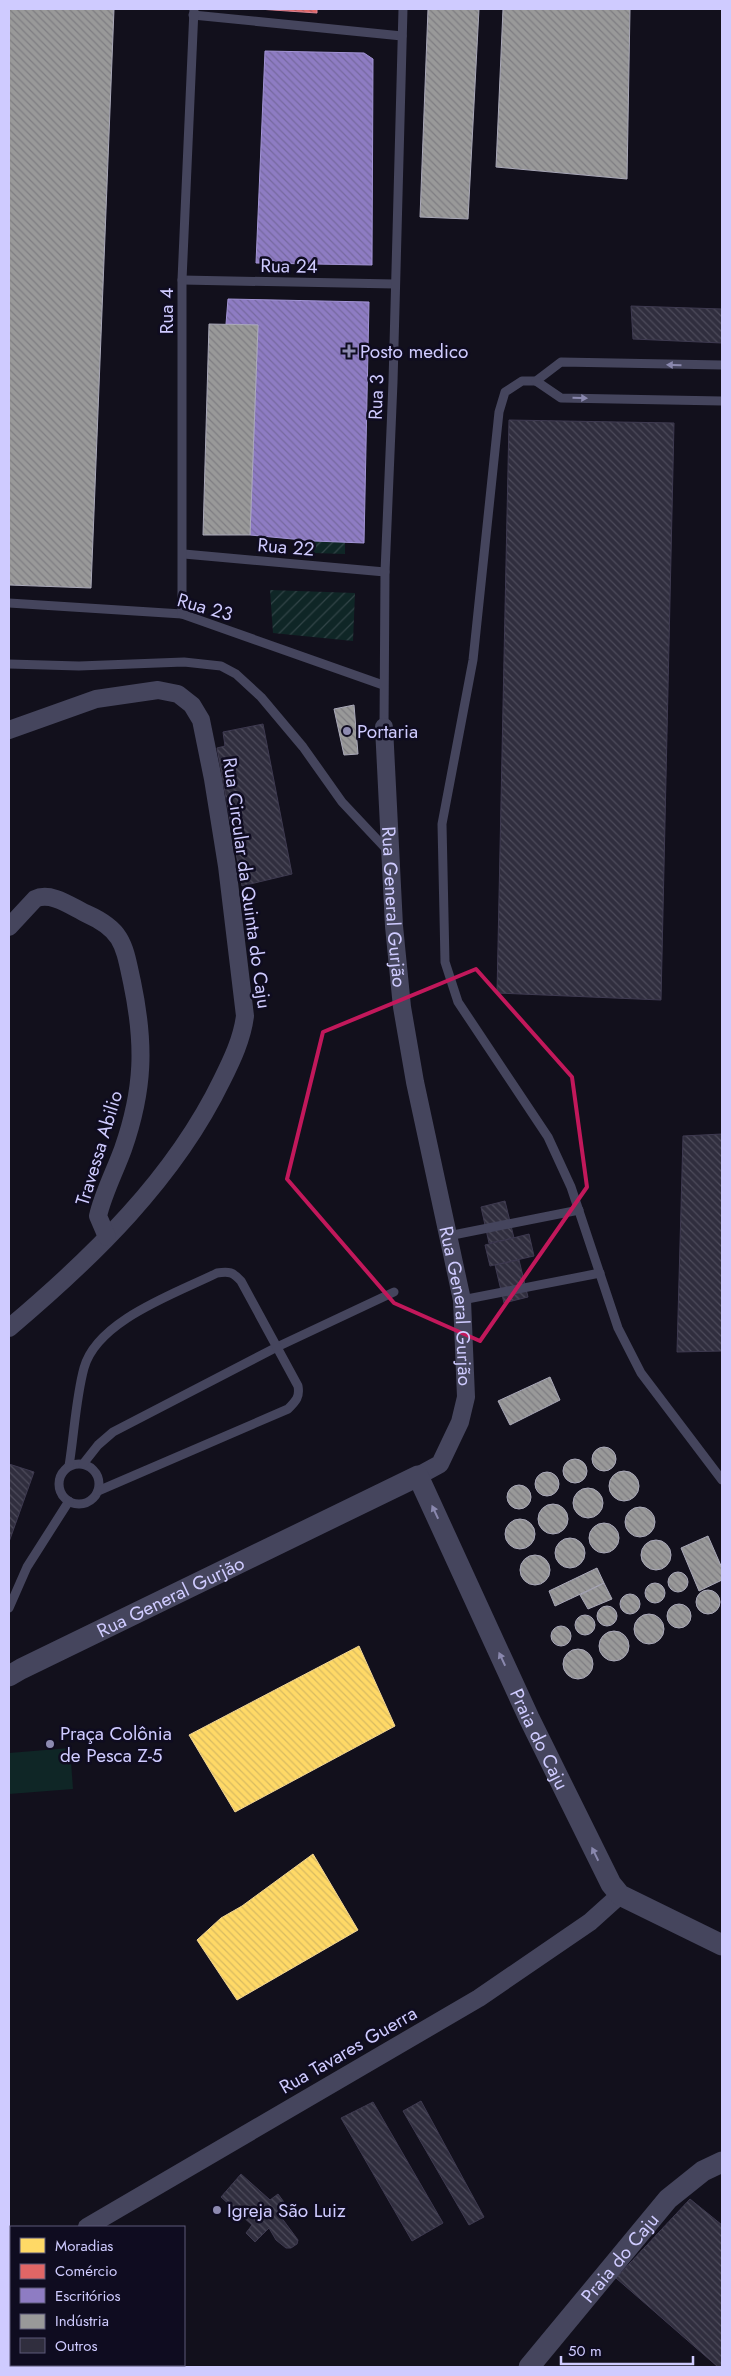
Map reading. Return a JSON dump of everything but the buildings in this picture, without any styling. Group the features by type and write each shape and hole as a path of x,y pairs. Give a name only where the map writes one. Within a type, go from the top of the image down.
{"street":[{"name":"Rua Circular da Quinta do Caju","path":"9,730 96,699 158,690 178,694 192,705 201,720 205,738 226,866 243,994 243,1028 228,1069 211,1103 180,1153 129,1215 9,1328"},
{"name":"Rua General Gurjão","path":"9,1676 440,1464 460,1422 466,1397 462,1300 415,1082 402,1007 394,926 384,727"},
{"name":"Travessa Abilio","path":"9,927 40,896 51,897 106,922 118,936 128,965 141,1038 141,1084 128,1135 98,1216 107,1237"},
{"name":"Praia do Caju","path":"418,1476 533,1726 604,1872 620,1895 722,1945"},
{"name":"Rua Tavares Guerra","path":"88,2226 480,1998 590,1922 620,1895"},
{"name":"Praia do Caju","path":"529,2367 668,2199 703,2171 722,2162"}],"lane":[{"name":"Rua 3","path":"384,727 385,572 393,382 403,9"},
{"path":"194,12 402,36"},
{"name":"Rua 4","path":"182,614 184,554 182,280 194,12"},
{"name":"Rua 24","path":"182,280 395,284"},
{"path":"536,381 561,362 722,366"},
{"path":"722,401 561,398 536,381 522,381 505,392 499,412 474,660 442,824 442,905 445,962 458,1002 548,1137 580,1210 618,1328 641,1373 722,1480"},
{"name":"Rua 22","path":"184,554 385,572"},
{"name":"Rua 23","path":"9,603 182,614 383,685"},
{"path":"9,664 79,666 184,662 221,666 236,674 261,697 303,747 342,802 391,854"},
{"path":"448,1236 580,1210"},
{"path":"69,1466 84,1367 94,1349 109,1332 128,1317 218,1273 227,1271 235,1274 241,1281 298,1386 299,1394 296,1401 288,1409 98,1491"},
{"path":"462,1300 600,1272"},
{"path":"83,1464 98,1444 113,1432 277,1347 394,1292"},
{"path":"83,1464 95,1471 100,1484 94,1497 82,1504 69,1501 63,1497 59,1484 64,1470 69,1466 83,1464"},
{"path":"9,1608 28,1567 69,1501"}],"highlighted area":[{"path":"476,969 572,1077 587,1187 480,1341 394,1303 287,1179 323,1032"}],"green space":[{"path":"314,541 345,542 345,554 313,553"},
{"path":"270,590 355,593 353,641 273,633"},
{"path":"70,1748 73,1789 9,1794 9,1753"}],"place":[{"name":"Posto medico","path":"349,351"},
{"name":"Portaria","path":"347,731"},
{"name":"Praça Colônia de Pesca Z-5","path":"50,1744"},
{"name":"Igreja São Luiz","path":"217,2210"}]}
